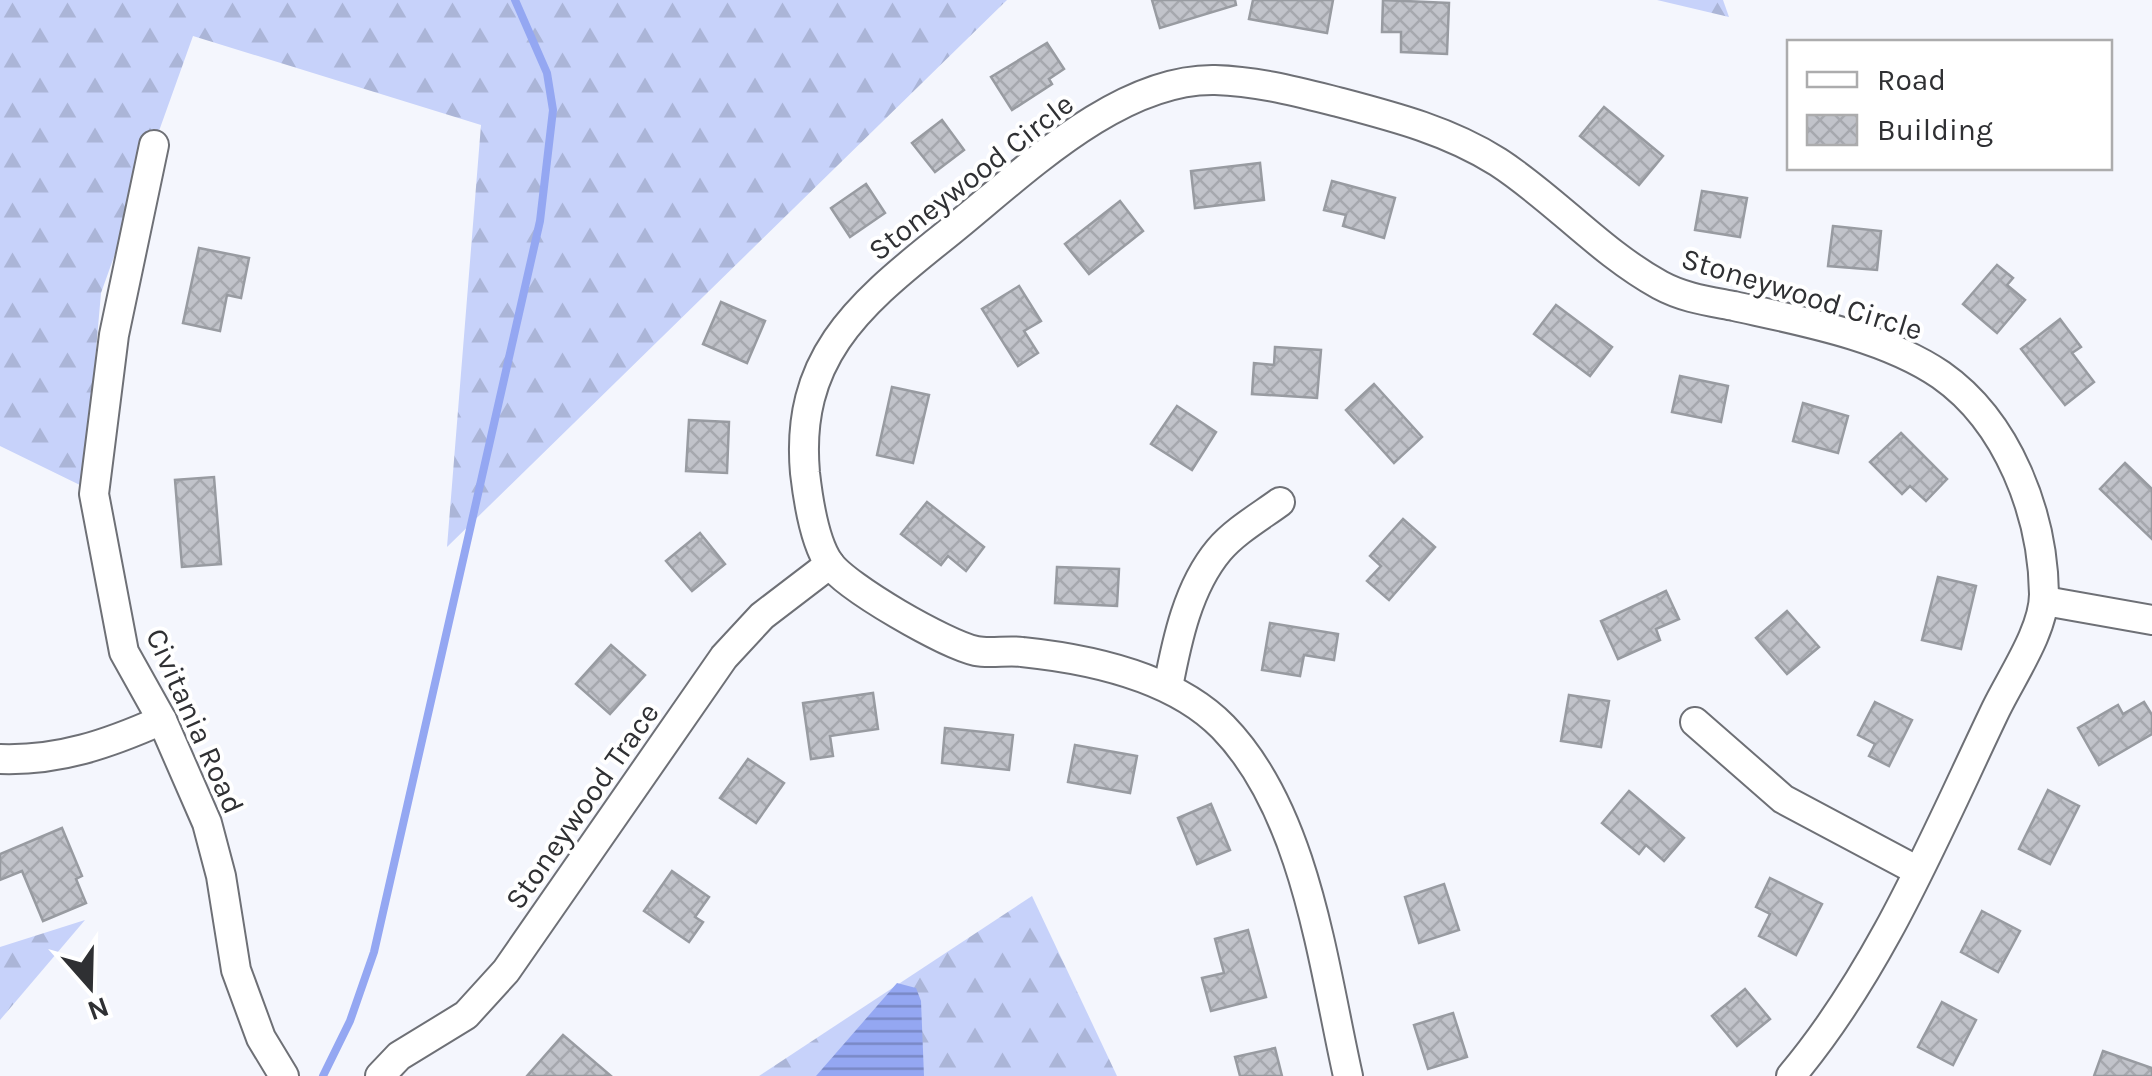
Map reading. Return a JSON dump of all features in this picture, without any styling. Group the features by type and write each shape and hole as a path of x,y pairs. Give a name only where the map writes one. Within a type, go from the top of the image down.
{"street":[{"name":"Stoneywood Circle","path":"830,564 810,504 803,434 824,354 839,332 886,283 1084,127 1151,92 1212,80 1296,92 1437,130 1508,169 1578,228 1664,288 1694,299 1812,325 1911,359 1940,374 1988,420 2025,489 2045,601"},
{"name":"Civitania Road","path":"154,145 114,335 94,494 124,652 162,720 206,822 221,876 236,970 248,1008 284,1076"},
{"path":"1168,687 1177,640 1196,588 1220,548 1280,502"},
{"path":"830,564 913,624 978,652 1018,651 1089,664 1168,687 1221,724 1259,772 1289,836 1348,1076"},
{"name":"Stoneywood Trace","path":"380,1076 399,1056 466,1015 506,971 724,657 762,616 830,564"},
{"path":"1791,1076 1859,981 1918,871 2045,601 2152,620"},
{"path":"0,758 46,759 80,752 162,720"},
{"path":"1695,722 1783,799 1918,871"}],"green space":[{"path":"0,0 1007,0 447,547 481,125 193,36 101,293 84,487 0,446"},
{"path":"1657,0 1723,0 1729,17"},
{"path":"1032,896 1117,1076 759,1076"},
{"path":"85,920 0,1020 0,947"}],"water":[{"path":"897,983 916,988 921,1001 924,1076 816,1076"}],"building":[{"path":"1152,0 1235,0 1236,5 1160,28"},
{"path":"1253,0 1333,0 1327,33 1249,19"},
{"path":"1383,0 1449,3 1447,54 1401,52 1401,32 1382,32"},
{"path":"1047,43 1064,69 1049,79 1052,84 1012,110 991,77"},
{"path":"1604,107 1663,156 1639,185 1580,136"},
{"path":"942,120 964,150 935,172 912,143"},
{"path":"1260,163 1264,200 1195,208 1191,171"},
{"path":"1332,181 1395,198 1384,238 1343,226 1346,215 1324,210"},
{"path":"866,184 885,213 850,237 831,208"},
{"path":"1702,191 1747,198 1740,237 1695,230"},
{"path":"1120,201 1143,231 1089,274 1065,244"},
{"path":"1833,226 1881,231 1877,270 1828,266"},
{"path":"199,248 249,258 241,298 227,295 220,331 183,323"},
{"path":"1997,265 2013,278 2007,285 2025,300 1997,333 1963,304"},
{"path":"1019,286 1041,321 1024,331 1038,353 1018,366 982,309"},
{"path":"721,302 765,321 747,363 703,344"},
{"path":"1556,305 1612,347 1590,376 1534,334"},
{"path":"2060,319 2081,347 2072,353 2094,382 2065,405 2021,349"},
{"path":"1275,347 1321,350 1317,398 1252,394 1254,363 1274,365"},
{"path":"1680,376 1728,386 1721,422 1672,412"},
{"path":"1374,384 1422,437 1394,463 1346,410"},
{"path":"892,387 929,395 913,463 877,455"},
{"path":"1803,403 1848,416 1838,453 1793,441"},
{"path":"1177,406 1216,432 1192,470 1151,444"},
{"path":"689,420 729,422 727,473 686,471"},
{"path":"1901,433 1947,479 1926,501 1910,486 1902,494 1870,462"},
{"path":"2125,463 2152,489 2152,539 2100,489"},
{"path":"214,477 221,564 182,567 175,480"},
{"path":"927,502 984,547 966,571 948,556 941,565 901,534"},
{"path":"1403,519 1435,547 1389,600 1367,581 1381,566 1370,556"},
{"path":"700,533 725,564 692,591 666,561"},
{"path":"1057,567 1119,569 1117,606 1055,603"},
{"path":"1938,577 1976,586 1961,649 1922,640"},
{"path":"1666,591 1679,619 1656,629 1660,640 1618,659 1601,621"},
{"path":"1787,611 1819,647 1787,674 1756,638"},
{"path":"1270,623 1338,634 1334,660 1304,655 1300,676 1262,670"},
{"path":"611,645 645,675 610,714 576,684"},
{"path":"873,693 878,729 830,736 833,756 811,759 803,703"},
{"path":"1569,695 1609,701 1601,747 1561,741"},
{"path":"1875,702 1912,720 1889,766 1869,756 1875,744 1858,735"},
{"path":"2144,702 2152,715 2152,734 2099,765 2078,728 2118,705 2123,714"},
{"path":"945,728 1013,735 1009,770 942,763"},
{"path":"1075,745 1137,756 1130,793 1068,782"},
{"path":"748,759 784,783 756,823 720,798"},
{"path":"2048,790 2079,806 2050,864 2019,849"},
{"path":"1629,791 1684,838 1664,861 1646,845 1639,854 1602,823"},
{"path":"1211,804 1230,850 1197,864 1178,818"},
{"path":"62,828 82,876 76,879 86,903 43,921 22,871 0,880 0,854"},
{"path":"672,871 709,897 695,917 703,922 689,942 644,911"},
{"path":"1770,878 1822,904 1796,955 1759,936 1770,914 1756,907"},
{"path":"1444,884 1459,930 1419,943 1405,897"},
{"path":"1982,911 2020,931 1998,972 1961,952"},
{"path":"1248,930 1266,997 1211,1011 1202,978 1224,973 1215,939"},
{"path":"1745,989 1770,1019 1737,1046 1712,1016"},
{"path":"1942,1002 1976,1020 1953,1065 1918,1047"},
{"path":"1453,1013 1467,1057 1428,1069 1414,1025"},
{"path":"563,1035 611,1076 527,1076"},
{"path":"1275,1048 1282,1076 1240,1076 1235,1057"},
{"path":"2103,1051 2152,1068 2152,1076 2094,1076"}],"waterway":[{"path":"323,1076 350,1021 374,952 540,221 553,110 547,73 515,0"}]}
